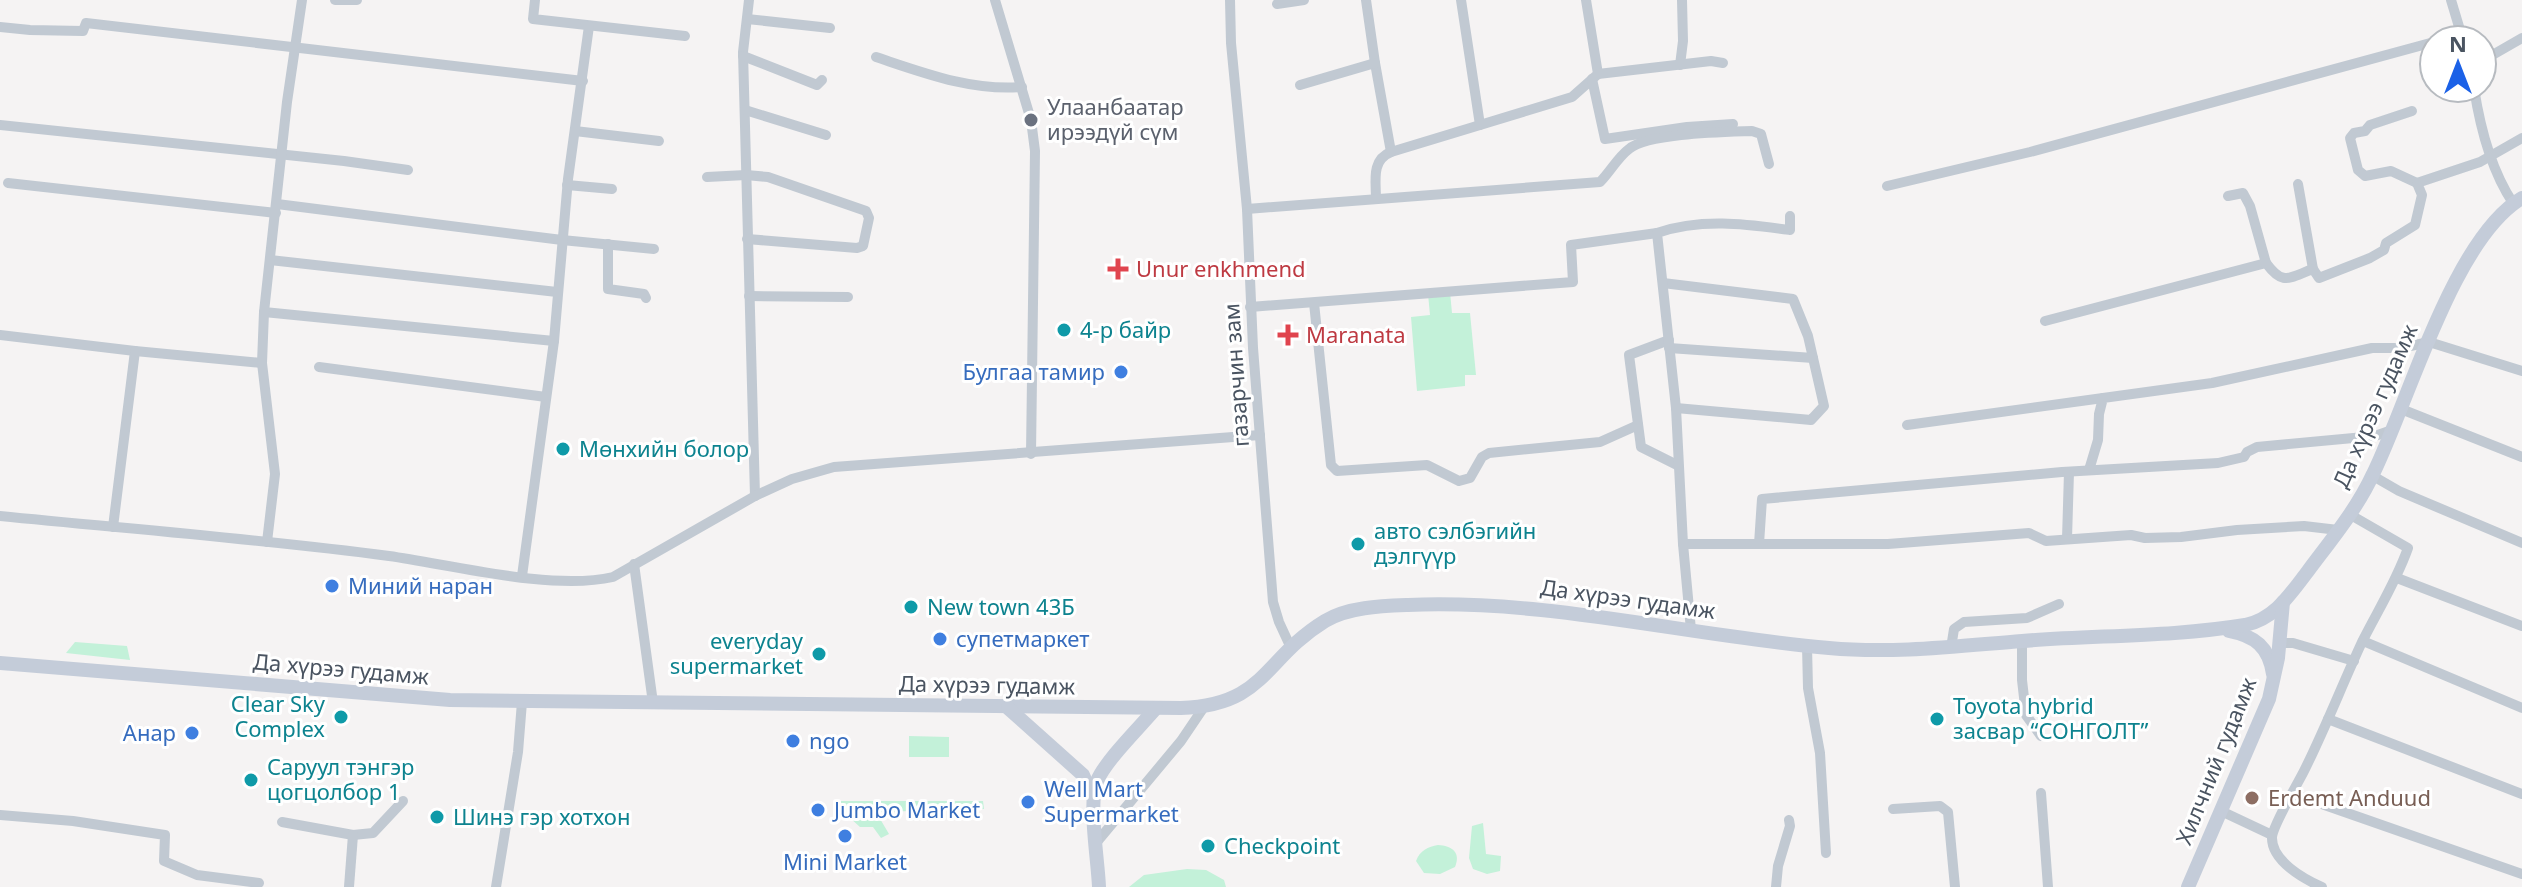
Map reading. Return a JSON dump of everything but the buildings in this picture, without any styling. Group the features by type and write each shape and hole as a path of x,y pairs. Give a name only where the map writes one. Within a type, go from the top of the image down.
{"main road":[{"name":"Да хүрээ гудамж","path":"0,663 380,696 522,702 1156,708 1204,707 1225,703 1242,695 1291,648 1325,621 1341,614 1405,605 1455,603 1515,606 1807,646 1873,650 1951,648 2217,629 2260,621 2283,602 2338,530 2373,476 2450,294 2490,226 2517,200"},
{"name":"Хилчний гудамж","path":"2188,887 2262,718 2273,681 2283,602"},
{"path":"2255,639 2260,621"},
{"path":"2217,629 2255,639 2268,655 2273,681"},
{"path":"1008,708 1083,775 1091,789 1099,887"},
{"path":"1094,805 1101,774 1156,708"}],"street":[{"path":"267,542 275,474 262,363 264,312 287,102 302,0"},
{"path":"335,0 357,0"},
{"path":"535,0 533,19 685,36"},
{"path":"749,0 743,56 755,496"},
{"path":"995,0 1031,120 1035,151 1031,454"},
{"name":"газарчин зам","path":"1230,0 1273,602 1291,648"},
{"path":"1277,4 1304,0"},
{"path":"1366,0 1391,152"},
{"path":"1461,0 1480,125"},
{"path":"1586,0 1605,139 1733,124"},
{"path":"1680,65 1682,0"},
{"path":"2451,0 2458,24"},
{"path":"747,19 830,28"},
{"path":"0,27 83,31 86,23 583,81"},
{"path":"522,576 554,341 567,185 589,26"},
{"path":"2498,52 2522,38"},
{"path":"1887,186 2030,152 2418,46"},
{"path":"743,56 802,81 817,85 822,80"},
{"path":"876,57 952,82 993,89 1022,87"},
{"path":"1300,85 1375,63"},
{"path":"1376,199 1378,162 1383,155 1572,97 1595,76 1723,63"},
{"path":"2477,104 2500,184 2517,200"},
{"path":"745,110 826,135"},
{"path":"2298,184 2313,269 2319,278 2384,250 2386,243 2415,225 2422,195 2417,183 2391,171 2365,176 2358,170 2350,138 2370,125 2412,111"},
{"path":"0,125 408,170"},
{"path":"575,131 659,141"},
{"path":"1247,209 1600,182 1628,149 1638,143 1686,135 1752,131 1761,134 1769,164"},
{"path":"2417,183 2480,162 2522,138"},
{"path":"707,177 768,177 866,211 869,218 863,246 857,248 747,239"},
{"path":"8,183 277,208 654,249"},
{"path":"567,185 612,189"},
{"path":"2228,196 2243,193 2250,206 2266,263 2277,278 2283,280 2313,269"},
{"path":"1250,307 1573,282 1571,245 1657,233 1681,225 1734,223 1790,230 1790,216"},
{"path":"1657,233 1676,408 1677,465 1691,630"},
{"path":"608,244 608,289 644,294 646,298"},
{"path":"270,260 557,292"},
{"path":"2045,321 2266,263"},
{"path":"1663,283 1793,299 1808,336 1824,406 1811,420 1676,408"},
{"path":"749,296 848,297"},
{"path":"1314,303 1331,465 1337,471 1427,465 1459,481 1470,478 1482,457 1489,453 1600,442 1638,425"},
{"path":"264,312 554,341"},
{"path":"0,335 262,363"},
{"path":"1907,425 2212,383 2372,348 2401,348 2429,342 2522,371"},
{"path":"1677,465 1641,447 1629,355 1669,344 1813,358"},
{"path":"113,527 135,351"},
{"path":"319,367 546,397"},
{"path":"2089,470 2098,440 2103,398"},
{"path":"2401,409 2522,457"},
{"path":"1759,544 1762,499 2089,470 2218,463 2244,457 2257,447 2375,436 2392,430"},
{"path":"0,516 267,542 522,576 594,581 613,577 755,496 792,479 834,467 1260,435"},
{"path":"2067,539 2069,472"},
{"path":"2373,476 2399,491 2522,543"},
{"path":"2322,887 2303,878 2286,863 2274,849 2272,835 2363,641 2397,578 2408,548 2349,514"},
{"path":"1683,544 1888,544 2029,533 2046,541 2131,535 2145,538 2181,537 2304,526 2338,530"},
{"path":"634,564 653,703"},
{"path":"2397,578 2522,626"},
{"path":"1951,648 1954,629 1964,622 2027,618 2059,604"},
{"path":"2022,641 2026,715 2041,736"},
{"path":"2363,641 2522,708"},
{"path":"2279,643 2293,643 2354,661"},
{"path":"1807,646 1808,688 1820,753 1826,853"},
{"path":"496,887 518,752 522,702"},
{"path":"1096,843 1181,741 1204,707"},
{"path":"2328,719 2522,794"},
{"path":"2041,793 2048,887"},
{"path":"2293,794 2522,874"},
{"path":"282,822 353,835 373,833 403,801"},
{"path":"1893,809 1940,806 1948,812 1955,887"},
{"path":"2221,811 2272,835"},
{"path":"0,815 73,821 165,835 164,861 197,875 259,883"},
{"path":"1776,887 1789,820"},
{"path":"349,887 353,835"}],"green space":[{"path":"1450,292 1452,313 1470,313 1476,375 1465,375 1465,386 1417,391 1411,317 1430,315 1428,294"},
{"path":"75,642 127,646 130,660 66,653"},
{"path":"909,736 949,737 949,757 909,757"},
{"path":"839,801 983,801 984,809 876,812 889,834 881,838 873,827 860,827 839,808"},
{"path":"1483,823 1486,854 1501,856 1500,871 1487,874 1473,869 1469,858 1472,826"},
{"path":"1438,845 1454,851 1457,857 1455,867 1440,874 1424,873 1416,861 1418,857 1425,850"},
{"path":"1187,869 1206,870 1224,880 1226,887 1129,887 1144,875"}],"place":[{"name":"Улаанбаатар ирээдүй сүм","path":"1031,120"},
{"name":"Unur enkhmend","path":"1118,269"},
{"name":"4-р байр","path":"1064,330"},
{"name":"Maranata","path":"1288,335"},
{"name":"Булгаа тамир","path":"1121,372"},
{"name":"Мөнхийн болор","path":"563,449"},
{"name":"авто сэлбэгийн дэлгүүр","path":"1358,544"},
{"name":"Миний наран","path":"332,586"},
{"name":"New town 43Б","path":"911,607"},
{"name":"супетмаркет","path":"940,639"},
{"name":"everyday supermarket","path":"819,654"},
{"name":"Clear Sky Complex","path":"341,717"},
{"name":"Toyota hybrid засвар “СОНГОЛТ”","path":"1937,719"},
{"name":"Анар","path":"192,733"},
{"name":"ngo","path":"793,741"},
{"name":"Саруул тэнгэр цогцолбор 1","path":"251,780"},
{"name":"Erdemt Anduud","path":"2252,798"},
{"name":"Well Mart Supermarket","path":"1028,802"},
{"name":"Jumbo Market","path":"818,810"},
{"name":"Шинэ гэр хотхон","path":"437,817"},
{"name":"Mini Market","path":"845,836"},
{"name":"Checkpoint","path":"1208,846"}]}
